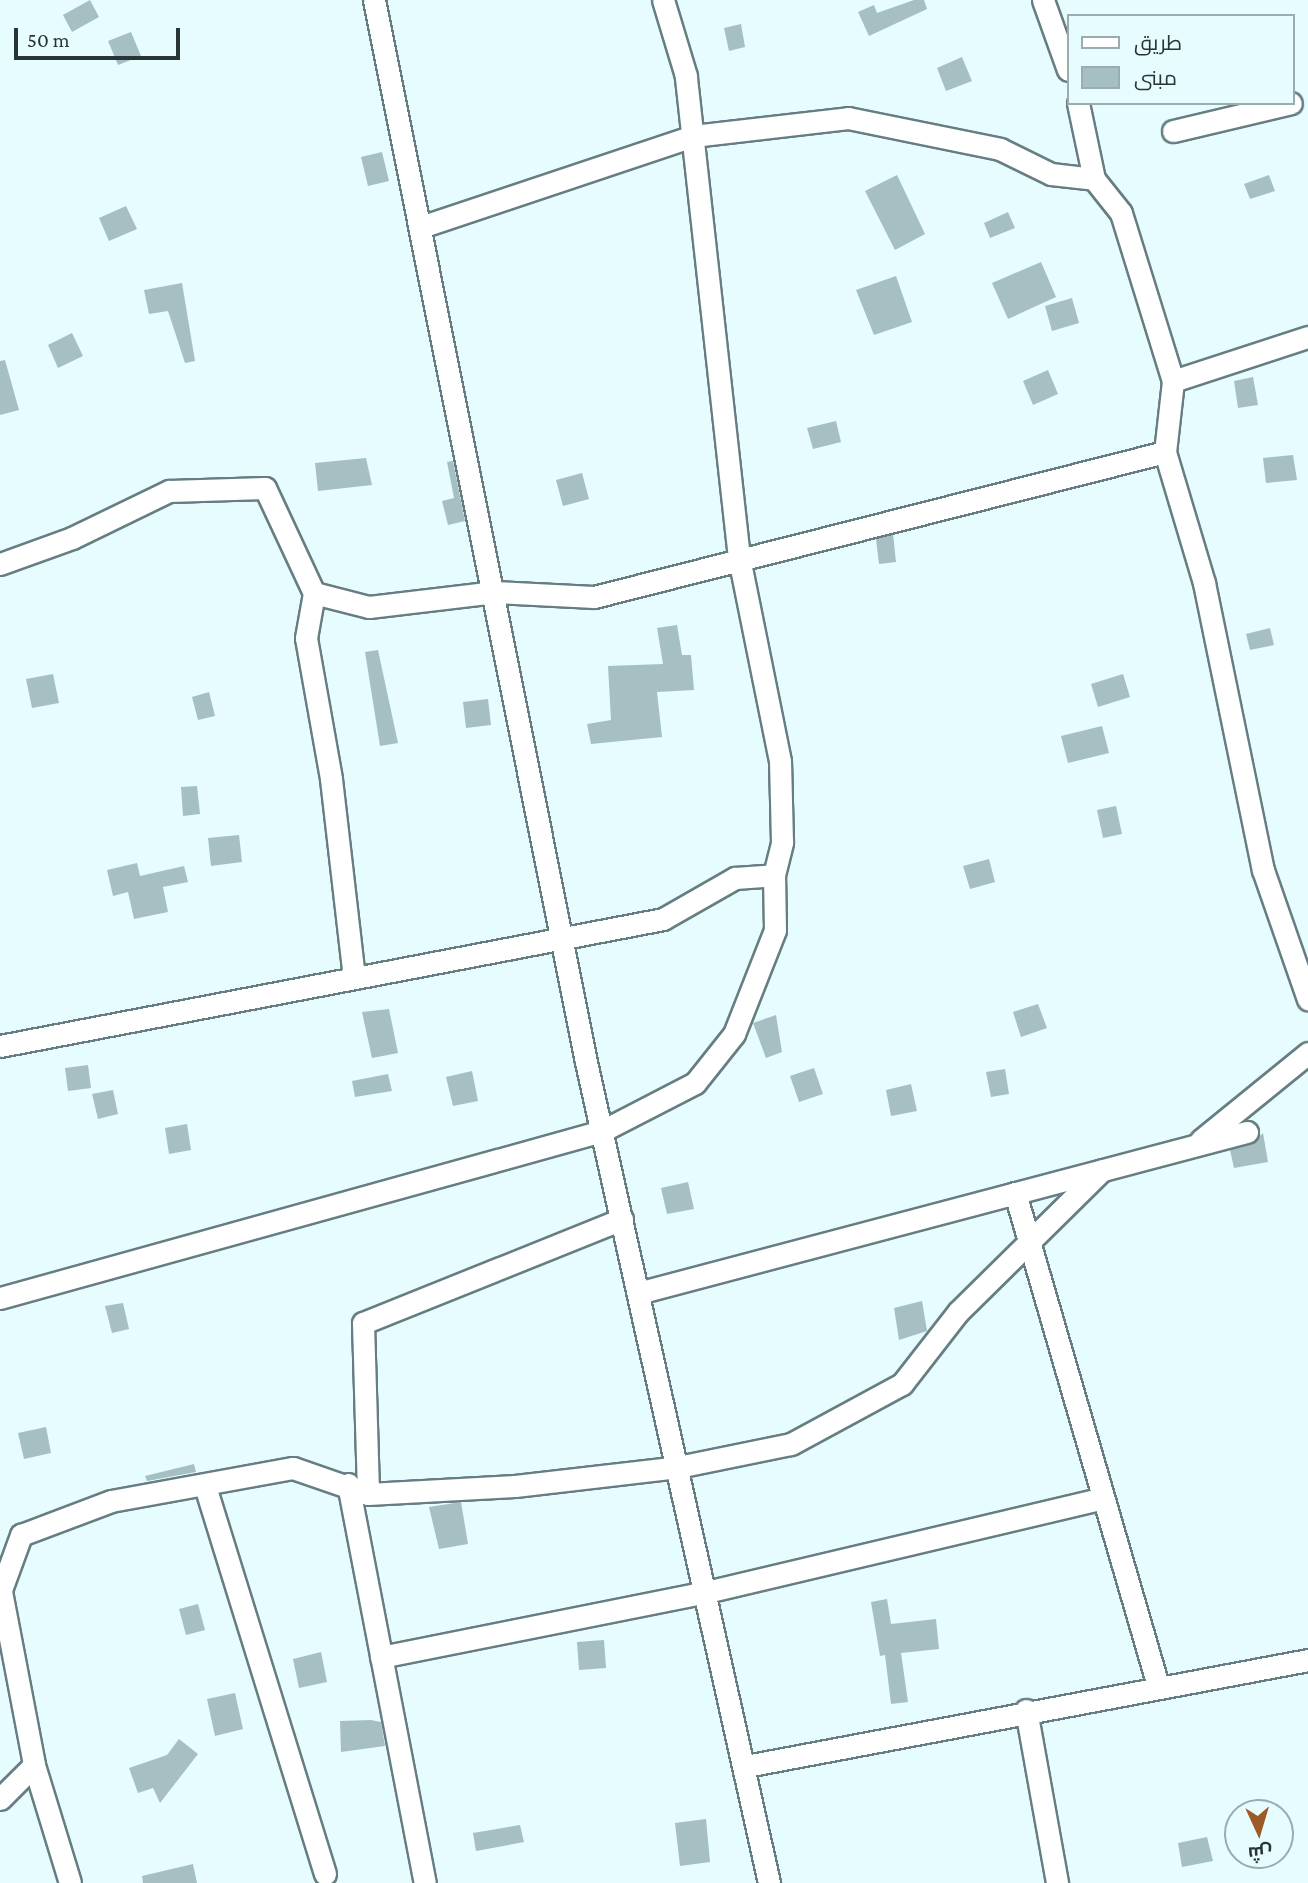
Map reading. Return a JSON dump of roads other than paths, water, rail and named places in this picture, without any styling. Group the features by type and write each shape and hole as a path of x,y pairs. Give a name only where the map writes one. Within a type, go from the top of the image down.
{"street":[{"path":"374,0 495,592 601,1131 746,1766 769,1883"},
{"path":"0,1298 601,1131 695,1083 734,1034 775,930 774,875 782,842 780,761 739,558 686,76 663,0"},
{"path":"1043,0 1066,64"},
{"path":"1078,105 1094,179 1121,213 1173,381 1165,452 1204,583 1263,870 1308,999"},
{"path":"1173,131 1284,105"},
{"path":"421,227 693,136 848,118 1000,149 1051,174 1094,179"},
{"path":"1173,381 1308,337"},
{"path":"314,593 369,607 495,592 594,597 739,558 1165,452"},
{"path":"0,564 72,538 169,491 265,488 314,593 306,638 331,779 354,978"},
{"path":"0,1046 663,919 735,878 774,875"},
{"path":"1194,1146 1308,1053"},
{"path":"638,1293 1247,1132"},
{"path":"70,1883 34,1765 1,1588 21,1535 111,1501 293,1468 348,1484 368,1494 514,1486 678,1467 791,1444 902,1384 958,1312 1102,1170"},
{"path":"1015,1193 1158,1686"},
{"path":"368,1494 363,1323 622,1219"},
{"path":"348,1484 425,1883"},
{"path":"205,1486 325,1874"},
{"path":"382,1657 706,1592 1103,1498"},
{"path":"746,1766 1026,1710 1308,1660"},
{"path":"1026,1710 1057,1883"},
{"path":"0,1799 34,1765"}]}
